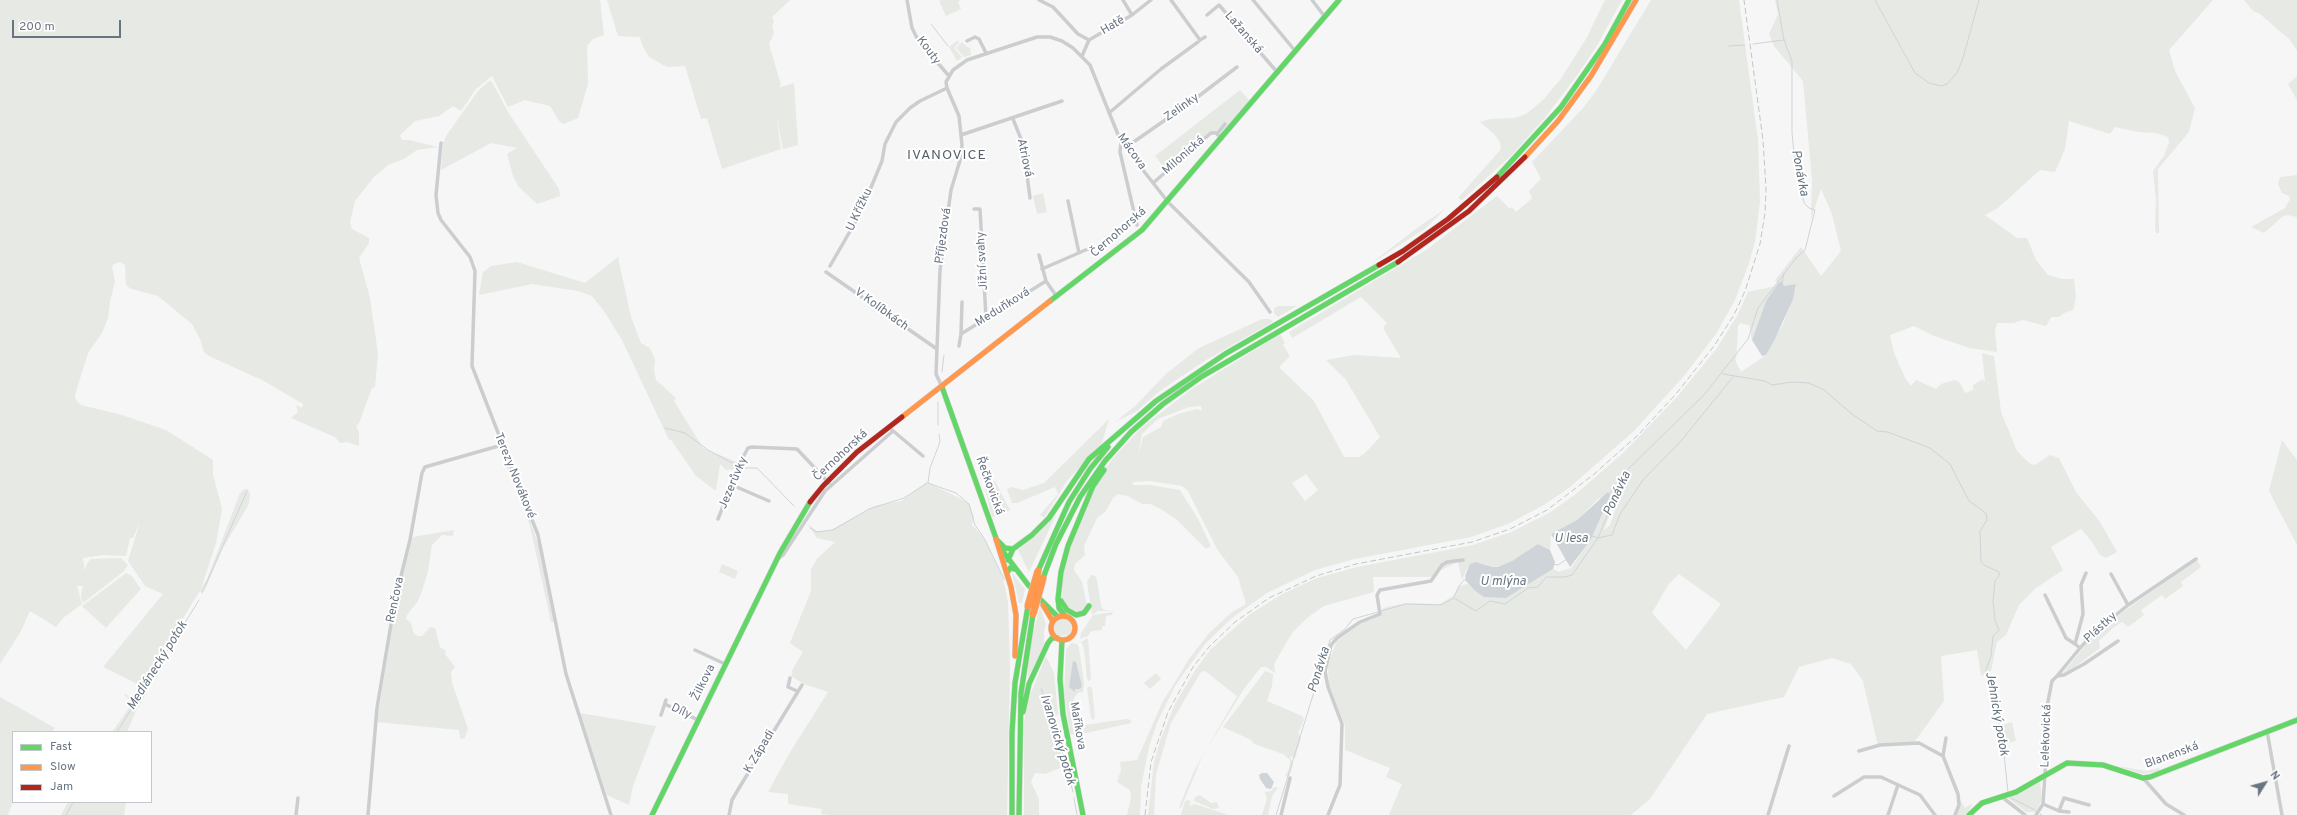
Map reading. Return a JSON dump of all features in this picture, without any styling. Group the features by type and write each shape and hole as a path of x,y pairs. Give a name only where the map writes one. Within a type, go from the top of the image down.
{"main road":[{"name":"Černohorská","path":"797,522 857,452 891,429 942,387 1135,236 1168,202 1220,136 1278,73 1339,0"},
{"path":"1008,560 1013,548 1032,535 1049,518 1089,459 1172,389 1198,371 1403,252 1472,200 1522,153 1561,107 1604,44 1629,0"},
{"path":"1019,815 1019,732 1025,654 1033,614 1043,578 1056,544 1073,509 1095,474 1118,446 1144,419 1195,380 1398,262 1469,211 1519,164 1558,120 1591,76 1636,0"},
{"name":"Řečkovická","path":"942,387 996,539 1008,560 1029,586"},
{"path":"1015,683 1028,606 1038,571 1060,520 1078,487 1108,446 1136,418"},
{"path":"1019,732 1029,684 1049,641 1070,638 1074,633 1073,623 1065,616 1058,606 1060,578 1068,546 1082,509 1093,486 1118,446"},
{"name":"Žilkova","path":"652,815 725,664 797,522"},
{"path":"996,539 1005,548 1013,548"},
{"path":"996,539 1007,572 1016,615 1015,683 1012,733 1012,815"},
{"path":"1007,572 1010,568 1015,569"},
{"path":"1060,578 1060,597 1067,610 1080,615 1086,612 1089,606"},
{"path":"1060,639 1052,631 1054,618 1065,616"},
{"name":"Maříkova","path":"1060,639 1060,679 1063,714 1083,815"},
{"name":"Blanenská","path":"1969,815 1982,803 2002,797 2023,788 2061,765 2073,762 2103,765 2143,778 2158,774 2297,720"}],"street":[{"name":"Kouty","path":"907,0 912,28 918,40 948,76"},
{"path":"1039,0 1053,7 1078,34 1089,40"},
{"path":"1123,0 1132,15"},
{"name":"Hatě","path":"1082,56 1089,40 1132,15 1151,0"},
{"path":"1170,0 1200,40 1205,37"},
{"path":"1253,0 1296,52"},
{"path":"1312,0 1325,17"},
{"path":"1216,1 1219,5"},
{"name":"Lažanská","path":"1207,15 1219,5 1278,73"},
{"path":"967,41 975,37 979,39 986,53"},
{"name":"Mácova","path":"948,76 963,62 1037,37 1050,37 1062,41 1082,56 1094,72 1109,113 1125,148 1168,202 1249,282 1270,312"},
{"path":"1109,113 1161,69 1198,42"},
{"name":"Zelinky","path":"1125,148 1191,102 1237,67"},
{"path":"947,88 948,76"},
{"name":"Příjezdová","path":"942,387 936,374 940,270 951,190 961,157 959,116 947,88"},
{"name":"U Křížku","path":"830,266 860,214 896,122 920,101 947,88"},
{"path":"961,135 1013,119 1062,101"},
{"name":"Atriová","path":"1013,119 1023,144 1029,197"},
{"name":"Milonická","path":"1153,183 1211,133 1220,136 1226,124"},
{"path":"1121,142 1120,152 1137,225"},
{"name":"Terezy Novákové","path":"441,143 436,195 437,208 441,220 473,262 475,271 472,366 538,535 566,674 611,815"},
{"path":"1068,201 1079,253"},
{"name":"Jižní svahy","path":"974,209 980,209 986,318"},
{"path":"1042,269 1090,248"},
{"path":"1039,255 1046,281 1057,297"},
{"name":"V Kolíbkách","path":"826,272 937,349"},
{"name":"Meduňková","path":"961,334 1046,281"},
{"name":"Meduňková","path":"959,346 962,302"},
{"path":"891,429 924,456"},
{"name":"Renčova","path":"368,815 378,700 394,600 410,540 422,473 425,467 502,445"},
{"name":"Jezerůvky","path":"718,519 748,448 797,449 829,483"},
{"name":"Žilkova","path":"776,561 783,555 829,483"},
{"path":"732,485 770,502"},
{"path":"1328,815 1340,785 1342,730 1339,716 1328,687 1325,671 1331,645 1337,638 1360,622 1381,612 1377,595 1380,590 1431,581 1447,562 1463,560"},
{"name":"Plástky","path":"2086,573 2081,585 2083,614 2075,644 2080,648 2098,629 2128,605 2196,560"},
{"name":"Plástky","path":"2111,574 2128,605"},
{"path":"2045,595 2066,638 2075,644"},
{"path":"2057,676 2064,675 2084,664 2118,641"},
{"name":"Lelekovická","path":"2043,804 2043,784 2046,774 2046,710 2050,685 2080,648"},
{"path":"695,650 725,664"},
{"path":"790,678 788,687 797,691"},
{"name":"K Západi","path":"729,815 732,800 802,685"},
{"name":"Díly","path":"661,715 665,702 698,720"},
{"path":"2267,731 2282,815"},
{"path":"1946,738 1944,756 1958,794 1959,805 1955,815"},
{"path":"1860,751 1880,745 1919,743 1944,756"},
{"path":"1768,815 1789,746"},
{"path":"1834,796 1843,792 1856,780 1870,776 1881,777 1920,795 1935,815"},
{"path":"1281,815 1290,778"},
{"path":"2143,778 2166,804 2184,815"},
{"path":"1888,815 1898,785"},
{"path":"2002,797 2025,815"},
{"path":"296,815 298,798"},
{"path":"2059,811 2064,798 2089,805"},
{"path":"2036,815 2043,804 2059,811 2069,812"}],"shaded area":[{"path":"0,0 600,0 604,35 593,39 587,46 588,84 578,118 564,124 560,122 550,106 525,100 508,107 492,76 476,89 461,111 453,106 439,116 415,121 400,135 402,140 409,140 438,147 417,150 404,159 388,165 374,177 355,201 350,222 352,229 369,238 369,243 359,258 370,298 378,354 375,387 372,388 359,423 356,426 359,432 359,446 347,442 340,443 335,437 291,418 298,412 296,405 302,408 303,404 262,380 209,356 204,352 200,339 192,324 158,296 131,289 126,285 125,265 120,262 114,264 112,267 115,282 110,301 108,318 102,333 88,353 75,395 76,400 81,405 122,415 166,430 213,460 213,474 222,509 216,543 201,589 207,579 240,493 244,489 248,489 250,495 249,504 223,548 207,585 202,593 200,591 196,597 142,686 103,667 163,594 145,586 128,561 140,522 133,538 130,538 126,556 103,555 83,558 85,571 87,563 91,559 121,558 128,565 123,572 83,603 81,596 83,586 77,586 82,604 63,618 56,627 30,611 20,633 0,664"},
{"path":"607,0 790,0 772,17 774,21 772,26 774,33 769,44 781,85 778,88 794,83 798,145 783,149 776,115 781,149 722,169 707,118 701,119 685,66 667,67 649,57 642,45 640,37 618,36"},
{"path":"960,0 958,2 961,9 946,16 939,1"},
{"path":"1605,0 1622,0 1598,44 1576,77 1544,119 1511,156 1462,200 1458,198 1501,149 1500,142 1493,133 1480,122 1490,119 1515,118 1526,114 1543,100 1560,80 1586,39"},
{"path":"1651,0 1739,0 1758,140 1760,201 1755,242 1748,266 1735,300 1716,334 1684,376 1634,431 1570,487 1544,505 1508,524 1471,537 1355,559 1315,570 1267,593 1232,618 1205,644 1175,686 1157,723 1149,747 1141,787 1140,815 1127,815 1131,798 1130,790 1117,782 1121,770 1120,762 1137,760 1162,703 1189,659 1209,633 1232,612 1246,604 1238,577 1217,549 1188,491 1182,486 1150,481 1133,482 1133,485 1150,485 1180,490 1198,519 1211,546 1206,549 1177,520 1161,509 1150,504 1142,504 1128,496 1118,494 1113,498 1106,511 1097,518 1084,546 1085,555 1075,564 1074,570 1082,582 1087,605 1086,610 1073,612 1062,600 1063,574 1070,547 1099,478 1113,458 1142,427 1192,389 1280,334 1285,343 1283,345 1290,356 1279,367 1314,401 1344,457 1359,457 1365,453 1380,437 1346,380 1326,360 1354,355 1401,358 1383,328 1387,323 1361,297 1292,338 1289,332 1426,250 1497,196 1510,209 1512,207 1516,212 1532,198 1529,191 1541,179 1532,162 1583,108 1596,91","holes":["1201,406 1202,411 1197,409 1178,414 1163,421 1161,427 1143,437 1138,456 1142,434 1158,419 1189,407","1306,474 1318,490 1305,501 1292,483"]},
{"path":"1775,0 2213,0 2169,50 2175,71 2195,108 2189,132 2158,169 2159,233 2156,233 2155,227 2156,200 2153,171 2164,156 2169,142 2168,137 2156,133 2139,132 2115,127 2110,134 2069,121 2065,149 2055,172 2040,170 1998,208 1985,215 2017,238 2027,238 2036,260 2048,275 2062,279 2074,279 2076,297 2073,310 2064,313 2059,317 2051,317 2046,326 2023,320 2013,323 1997,323 1995,331 1997,352 1969,348 1932,335 1914,326 1890,335 1894,353 1905,378 1911,386 1916,380 1936,389 1941,384 1955,380 1960,383 1965,393 1973,390 1973,385 1983,379 1985,382 1982,353 1994,356 2001,412 2017,451 2029,463 2035,465 2050,455 2059,458 2076,492 2100,522 2117,552 2106,558 2100,555 2092,542 2081,529 2051,547 2063,570 2036,588 2019,605 2006,635 1997,642 1991,671 1981,676 1977,650 1941,656 1944,701 1913,744 1878,746 1863,681 1851,664 1832,658 1799,667 1784,697 1707,714 1650,799 1631,815 1389,815 1402,784 1386,777 1390,768 1345,750 1345,726 1329,686 1328,663 1337,641 1362,623 1381,615 1383,608 1406,603 1440,604 1454,595 1459,586 1468,584 1474,590 1493,597 1506,598 1553,569 1559,572 1571,568 1590,541 1600,497 1577,520 1551,534 1550,550 1538,544 1527,553 1502,566 1492,567 1480,563 1467,568 1462,580 1458,562 1441,570 1432,577 1373,577 1374,592 1324,606 1307,618 1292,633 1274,664 1275,673 1266,667 1261,667 1244,689 1205,751 1237,696 1205,671 1201,672 1171,723 1156,774 1154,815 1148,815 1154,762 1161,738 1176,702 1196,669 1211,649 1249,615 1282,594 1317,578 1357,567 1473,545 1511,532 1549,513 1576,494 1622,454 1678,396 1717,348 1737,316 1748,292 1776,286 1766,301 1752,340 1749,325 1740,323 1738,326 1736,362 1741,372 1766,355 1783,324 1795,291 1796,284 1784,286 1783,283 1778,283 1775,280 1801,247 1821,276 1841,251 1832,214 1821,189 1811,219 1812,180 1803,81 1774,46 1769,34 1778,14","holes":["1624,483 1610,525 1604,530 1617,496","1679,574 1721,604 1686,650 1652,613 1668,585"]},
{"path":"2244,0 2297,0 2297,50 2289,39 2260,14 2253,11"},
{"path":"958,40 959,43 954,48 962,57 957,61 949,47"},
{"path":"962,42 968,48 970,47 971,55 964,57 956,48"},
{"path":"2297,76 2297,100 2288,84"},
{"path":"489,81 492,82 508,112 559,189 560,196 537,204 518,186 513,176 507,154 517,148 491,143 441,170 443,143 446,136 478,91"},
{"path":"1240,90 1250,101 1221,135 1216,131 1210,132 1165,169 1155,156"},
{"path":"2297,175 2297,217 2288,215 2283,216 2264,233 2251,227 2285,208 2290,199 2289,196 2282,193 2278,184 2280,177"},
{"path":"1043,193 1047,212 1037,214 1033,196"},
{"path":"1445,209 1426,228 1369,265 1417,228"},
{"path":"618,257 631,317 641,343 650,348 655,359 654,370 656,380 676,398 674,401 703,448 739,463 735,469 726,470 720,464 716,491 696,476 671,440 669,440 622,340 604,311 592,296 578,291 532,284 479,295 483,272 491,266 517,262 585,283"},
{"path":"1279,306 1297,306 1278,317 1274,313 1274,308"},
{"path":"1262,319 1270,319 1273,322 1206,360 1160,391 1137,411 1115,422 1135,406 1167,373 1199,348"},
{"path":"1109,419 1102,443 1067,481 1044,518 1040,515 1058,494 1055,487 1017,503 1012,503 1007,489 1012,487 1023,490 1044,483"},
{"path":"2282,440 2297,460 2297,545 2269,491"},
{"path":"499,448 502,449 526,509 524,509"},
{"path":"995,481 1010,510 1005,514 992,517 984,485 988,482"},
{"path":"927,482 969,503 974,517 972,525 984,538 1003,578 1008,602 1010,669 1007,815 829,815 821,814 822,809 788,804 788,794 768,792 789,754 828,692 804,684 791,676 793,673 791,672 803,652 790,643 811,591 811,569 817,559 835,542 817,538 808,524 817,531 829,531 874,506 901,501"},
{"path":"525,513 527,513 539,546 554,622 551,622 530,526"},
{"path":"1056,515 1029,572 1018,550 1038,534"},
{"path":"454,530 453,536 442,535 432,545 428,571 422,591 418,601 407,615 406,619 411,623 414,634 418,636 422,636 430,627 435,628 440,647 446,651 445,654 455,667 451,672 452,683 468,729 464,739 460,738 459,730 377,722 396,601 413,537"},
{"path":"2197,560 2201,567 2181,582 2183,586 2165,599 2162,595 2141,610 2144,615 2128,627 2122,622 2113,628 2099,641 2100,648 2072,669 2062,674 2092,637 2124,611"},
{"path":"722,564 738,571 735,579 719,572"},
{"path":"126,573 132,576 141,589 106,628 82,606"},
{"path":"1012,573 1025,589 1022,603 1019,603"},
{"path":"1091,575 1095,576 1097,580 1101,606 1104,610 1114,611 1098,611 1092,615 1087,582"},
{"path":"1040,607 1046,624 1044,631 1044,645 1028,678 1028,663 1032,638"},
{"path":"1113,612 1112,615 1106,616 1105,626 1102,626 1102,630 1091,631 1088,636 1080,639 1081,633 1093,615"},
{"path":"1060,617 1071,622 1072,630 1068,635 1059,636 1055,632 1053,621"},
{"path":"1088,638 1091,679 1089,681 1087,679 1084,649 1081,642"},
{"path":"1071,643 1077,644 1079,648 1084,683 1083,692 1078,693 1074,698 1077,726 1127,719 1131,720 1131,723 1077,735 1070,734 1064,692 1066,650"},
{"path":"1046,656 1054,673 1058,714 1050,720 1065,766 1045,774 1035,773 1031,782 1039,799 1039,815 1024,815 1024,723 1028,700"},
{"path":"1265,671 1273,674 1272,686 1267,701 1302,716 1304,720 1298,733 1301,738 1295,758 1290,756 1293,765 1289,777 1285,776 1289,769 1290,760 1283,754 1254,744 1251,740 1223,727"},
{"path":"1156,673 1161,679 1150,689 1144,683"},
{"path":"1090,686 1092,688 1095,718 1093,720 1091,718 1087,688"},
{"path":"138,688 148,691 136,711 127,731 113,731 129,708 129,700 123,693 133,698"},
{"path":"0,697 55,728 53,731 12,731 13,803 8,815 0,815"},
{"path":"580,713 656,726 633,786 629,805 607,795"},
{"path":"2012,722 2016,741 2007,743 2002,725"},
{"path":"1203,756 1181,808 1179,807 1194,771"},
{"path":"2117,766 2147,771 2159,768 2160,771 2142,774"},
{"path":"2040,782 2042,799 2036,812 2026,812 2008,798"},
{"path":"1274,787 1278,788 1272,796 1268,815 1262,815 1267,799 1265,792 1271,791"},
{"path":"1200,795 1211,803 1217,802 1219,808 1213,809 1194,801 1195,797"},
{"path":"1960,800 1965,808 1971,804 1972,806 1965,815 1957,815"},
{"path":"1185,801 1191,801 1189,806 1195,804 1228,815 1181,815"},
{"path":"67,803 126,803 124,815 61,815"}],"water":[{"path":"1782,281 1784,286 1796,284 1793,299 1775,339 1766,355 1762,356 1752,340 1766,301 1778,283"},
{"name":"U lesa","path":"1608,492 1610,496 1590,541 1570,567 1551,534 1577,520"},
{"name":"U mlýna","path":"1538,544 1550,550 1555,562 1553,569 1506,598 1484,597 1474,590 1466,581 1465,576 1470,564 1476,562 1492,567 1498,567 1512,561"},
{"path":"1073,661 1076,662 1082,686 1080,689 1075,689 1075,692 1069,687"},
{"path":"1262,773 1267,773 1274,782 1271,789 1266,788 1260,779 1259,775"}],"waterway":[{"name":"Ponávka","path":"1381,611 1406,604 1441,605 1454,598 1476,611 1490,601 1505,604 1528,588 1538,587 1546,577 1565,577 1572,575 1598,538 1625,472 1704,395 1748,339 1758,308 1796,258 1805,250 1815,210 1809,208 1804,203 1795,163 1792,133 1792,61 1784,40 1777,0"},
{"name":"Ponávka","path":"1875,0 1915,73 1929,83 1941,86 1947,84 1957,73 1963,58 1979,0"},
{"name":"Ivanovický potok","path":"931,24 948,46"},
{"path":"1753,44 1784,40"},
{"path":"1729,46 1745,45"},
{"name":"Ponávka","path":"1782,282 1784,273"},
{"name":"Ivanovický potok","path":"942,372 944,355"},
{"name":"Jehnický potok","path":"1723,374 1765,381 1772,385 1792,382 1809,383 1824,390 1852,414 1877,431 1888,432 1930,448 1950,464 1969,501 1986,513 1987,520 1980,531 1981,562 1999,572 1999,576 1995,581 1993,601 1995,620 1999,630 1993,636 1991,656 1986,670 2002,735 2008,792"},
{"path":"1592,536 1598,538 1612,535 1620,514 1643,480 1681,441 1733,377"},
{"name":"Ivanovický potok","path":"938,402 938,425"},
{"path":"665,428 685,433 708,450 738,466"},
{"name":"Ivanovický potok","path":"939,434 940,442 930,468 928,483 956,493 969,504 975,525 984,538 1004,579"},
{"path":"741,468 757,468 794,506"},
{"name":"Ponávka","path":"1610,493 1624,474"},
{"path":"810,528 816,532 833,530 869,509 904,498 927,483"},
{"name":"Medlánecký potok","path":"202,593 247,491"},
{"path":"1553,564 1558,565 1567,559"},
{"path":"1454,597 1459,586 1464,580 1467,580"},
{"name":"Medlánecký potok","path":"118,731 199,600"},
{"name":"Ponávka","path":"1276,815 1330,640 1345,629 1353,619 1378,612"},
{"name":"Ivanovický potok","path":"1041,688 1064,757 1073,792"},
{"name":"Ivanovický potok","path":"1074,798 1077,815"},
{"name":"Jehnický potok","path":"2011,798 2035,810"},
{"name":"Medlánecký potok","path":"66,815 72,803"}],"railway":[{"path":"1145,815 1151,762 1168,712 1193,667 1209,647 1235,622 1269,598 1316,576 1356,564 1472,542 1510,529 1547,510 1593,475 1638,435 1676,394 1714,346 1734,315 1745,291 1760,244 1765,213 1766,189 1763,140 1744,0"}],"traffic: fast":[{"path":"1050,301 1142,230 1339,0"},
{"path":"1497,177 1561,107 1605,44 1629,0"},
{"path":"1043,578 1056,544 1080,497 1105,461 1131,432 1163,404 1201,377 1398,262"},
{"path":"1008,560 1013,549 1032,535 1049,518 1089,459 1156,401 1225,354 1379,265"},
{"path":"942,387 997,541"},
{"path":"1038,571 1069,502 1090,469 1108,447"},
{"path":"1065,616 1059,608 1058,599 1061,572 1068,546 1093,486 1104,470"},
{"path":"652,815 780,553 810,502"},
{"path":"996,539 1005,548 1013,549"},
{"path":"1001,549 1029,586"},
{"path":"1007,573 1010,568 1015,569"},
{"path":"1037,596 1057,616"},
{"path":"1061,601 1067,610 1076,615 1084,613 1089,606"},
{"path":"1012,815 1012,733 1015,683 1028,606"},
{"path":"1019,815 1021,693 1033,614"},
{"path":"1023,712 1029,684 1048,643 1052,638 1057,638"},
{"path":"1062,640 1060,679 1063,714 1083,815"},
{"path":"1969,815 1982,803 2016,792 2067,763 2103,765 2143,778 2150,777 2297,720"}],"traffic: slow":[{"path":"1525,157 1558,121 1591,76 1636,0"},
{"path":"902,417 1050,301"},
{"path":"996,539 1011,587 1016,615 1015,656"},
{"path":"1028,606 1038,571"},
{"path":"1033,614 1043,578"},
{"path":"1043,605 1052,620"},
{"path":"1063,616 1072,619 1075,628 1072,637 1063,640 1054,637 1051,628 1054,619 1063,616"}],"traffic: jam":[{"path":"1398,262 1469,211 1525,157"},
{"path":"1379,265 1403,251 1448,219 1497,177"},
{"path":"810,502 823,486 857,452 902,417"}],"district":[{"name":"IVANOVICE","path":"947,156"}]}
